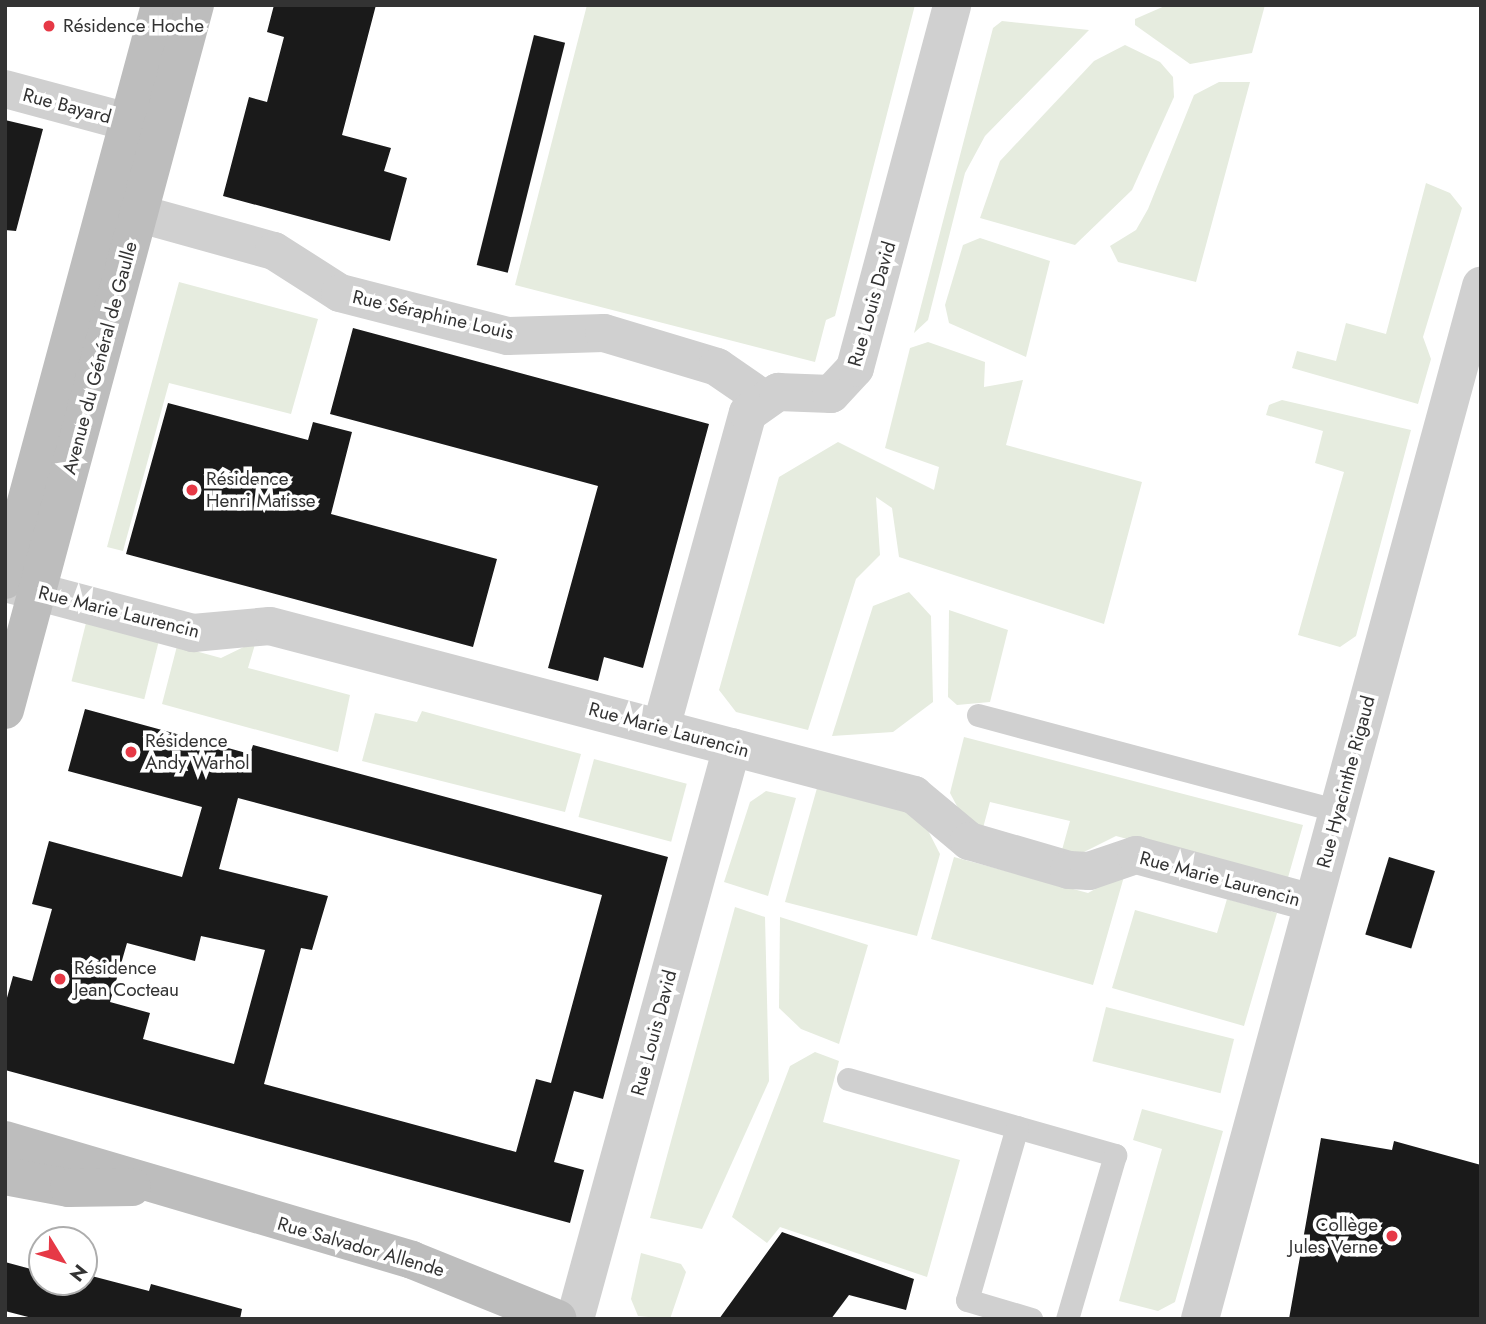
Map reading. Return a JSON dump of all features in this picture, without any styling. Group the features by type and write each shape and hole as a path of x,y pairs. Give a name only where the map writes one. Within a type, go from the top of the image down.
{"street":[{"name":"Avenue du Général de Gaulle","path":"123,209 128,122 160,5"},
{"name":"Avenue du Général de Gaulle","path":"5,710 16,585 23,545 123,209 195,5"},
{"name":"Rue Louis David","path":"762,398 778,392 831,394 852,376 952,5"},
{"name":"Rue Bayard","path":"5,89 128,122"},
{"name":"Rue Séraphine Louis","path":"123,209 274,251 340,293 508,337 575,330 604,334 717,367 762,398"},
{"name":"Rue Hyacinthe Rigaud","path":"1200,1319 1481,286"},
{"path":"661,728 738,434 762,398"},
{"name":"Rue Marie Laurencin","path":"16,585 193,633 270,626 914,794 969,841 1055,867 1089,871 1136,855 1313,904"},
{"name":"Rue Louis David","path":"575,1319 732,747"},
{"name":"Rue Salvador Allende","path":"5,1140 91,1163 159,1190 412,1260 558,1319"},
{"name":"Rue Salvador Allende","path":"5,1176 69,1188 159,1190"}],"lane":[{"path":"978,715 1338,811"},
{"path":"848,1079 1115,1155 1068,1319"},
{"path":"1017,1127 967,1300 1031,1319"}],"shaded area":[{"path":"587,5 915,5 835,316 826,320 815,362 515,285"},
{"path":"1167,5 1265,5 1252,53 1190,64 1135,25 1135,19"},
{"path":"1002,21 1089,30 985,136 965,173 928,320 914,333 993,28"},
{"path":"1125,45 1160,62 1173,77 1174,97 1132,190 1075,245 980,218 1000,161 1094,61"},
{"path":"1219,82 1250,82 1196,282 1118,262 1110,246 1136,230 1148,209 1194,95"},
{"path":"1426,183 1450,193 1462,208 1423,337 1431,359 1418,404 1292,368 1297,351 1336,361 1346,323 1386,334"},
{"path":"980,238 1050,261 1026,357 949,323 945,305 963,245"},
{"path":"179,282 318,319 291,414 169,383 123,551 107,547"},
{"path":"928,342 985,362 984,387 1023,380 1006,445 1142,482 1104,624 899,557 892,508 876,497 880,555 856,579 808,730 736,712 719,690 779,477 838,442 934,490 939,467 885,448 910,348"},
{"path":"1282,400 1411,430 1356,636 1340,647 1298,635 1344,472 1315,463 1323,431 1266,415 1269,405"},
{"path":"909,592 931,616 933,702 893,732 832,736 873,606"},
{"path":"949,610 1008,630 990,702 957,705 948,697"},
{"path":"86,623 159,641 144,699 71,681"},
{"path":"256,641 248,668 350,695 338,752 162,704 177,646 221,658"},
{"path":"422,711 581,754 565,812 362,761 375,713 417,722"},
{"path":"964,737 1303,825 1287,881 1116,836 1080,854 1062,850 1070,821 990,802 983,828 967,825 950,793"},
{"path":"594,759 687,784 671,842 578,817"},
{"path":"817,788 920,815 940,854 917,936 785,902"},
{"path":"766,791 796,798 768,896 724,882 750,802"},
{"path":"954,857 1088,893 1125,873 1093,985 931,939"},
{"path":"1227,899 1277,913 1244,1026 1112,988 1135,910 1217,933"},
{"path":"735,907 765,917 769,1081 702,1229 650,1218"},
{"path":"780,917 868,945 839,1044 801,1029 779,1008"},
{"path":"1106,1007 1234,1039 1221,1093 1092,1061"},
{"path":"815,1052 839,1061 823,1122 960,1160 927,1277 780,1227 767,1243 732,1217 790,1066"},
{"path":"1142,1109 1223,1131 1175,1302 1158,1311 1119,1301 1162,1149 1133,1140"},
{"path":"641,1253 681,1264 686,1272 670,1319 638,1316 631,1299"}],"building":[{"path":"274,5 376,5 342,135 391,148 384,171 407,178 390,241 223,196 249,97 267,102 284,37 267,32"},
{"path":"534,35 565,43 508,273 477,265"},
{"path":"5,120 43,129 16,231 5,230"},
{"path":"353,328 709,424 643,668 604,657 598,681 548,668 598,486 330,414"},
{"path":"168,403 308,440 313,422 352,432 331,514 497,559 473,647 126,554"},
{"path":"85,709 250,754 253,745 668,857 603,1099 574,1091 554,1162 584,1170 570,1223 5,1070 5,1005 13,976 32,981 52,909 32,904 49,841 182,877 202,807 68,771","holes":["238,798 602,895 551,1083 536,1079 516,1152 264,1084 301,948 312,950 328,896 219,869","201,936 265,950 234,1064 143,1039 150,1013 110,1002 127,943 195,961"]},
{"path":"1389,857 1435,871 1411,948 1365,934"},
{"name":"Collège Jules Verne","path":"1321,1138 1392,1150 1394,1141 1481,1165 1481,1319 1289,1319"},
{"path":"782,1232 914,1279 906,1310 849,1295 831,1319 719,1319"},
{"path":"5,1262 28,1268 28,1296 98,1296 98,1278 149,1291 151,1284 242,1309 240,1319 36,1319 5,1311"}],"place":[{"name":"Résidence Hoche","path":"49,26"},
{"name":"Résidence Henri Matisse","path":"192,490"},
{"name":"Résidence Andy Warhol","path":"131,752"},
{"name":"Résidence Jean Cocteau","path":"60,979"},
{"name":"Collège Jules Verne","path":"1392,1236"}]}
